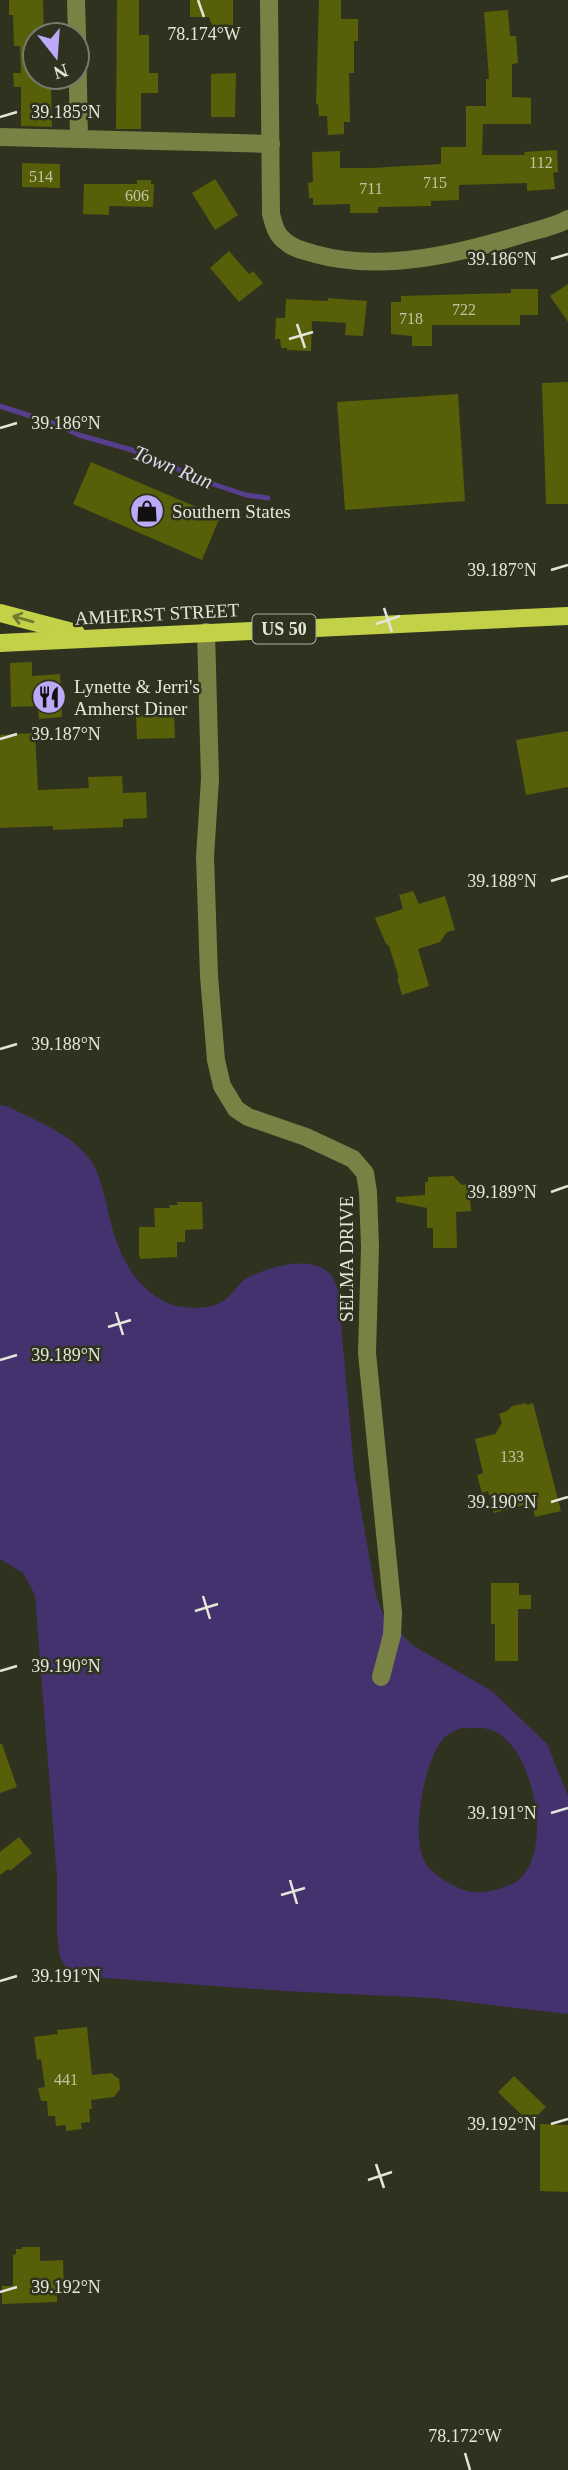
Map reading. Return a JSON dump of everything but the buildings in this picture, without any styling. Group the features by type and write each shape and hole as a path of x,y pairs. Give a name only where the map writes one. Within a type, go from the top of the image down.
{"main road":[{"name":"US 50","path":"0,613 93,637"},
{"name":"AMHERST STREET","path":"0,643 568,616"}],"street":[{"path":"76,0 77,21"},
{"path":"269,0 271,214 275,229 283,240 293,247 320,255 381,262 453,252 568,219"},
{"path":"78,91 79,139"},
{"path":"0,137 271,144"},
{"name":"SELMA DRIVE","path":"206,632 210,779 205,857 210,989 216,1059 222,1086 236,1109 248,1117 353,1159 365,1173 370,1254 367,1298 368,1353 393,1613 392,1635 381,1677"}],"shaded area":[{"path":"0,1105 7,1106 61,1134 88,1157 100,1181 120,1251 136,1278 158,1298 184,1307 215,1305 227,1298 247,1278 288,1265 310,1264 320,1267 332,1276 338,1291 354,1469 376,1596 383,1614 412,1645 492,1691 547,1744 568,1796 568,2014 433,1998 285,1991 77,1976 65,1966 60,1957 57,1932 57,1878 35,1595 23,1573 0,1559","holes":["461,1728 488,1729 504,1738 517,1754 528,1775 534,1800 537,1825 535,1848 528,1868 514,1883 485,1892 464,1890 438,1876 425,1863 420,1846 419,1814 430,1763 445,1737"]}],"waterway":[{"name":"Town Run","path":"0,406 58,425 79,435 132,450 216,485 246,495 268,498"}],"place":[{"name":"Southern States","path":"147,511"},
{"name":"Lynette & Jerri's Amherst Diner","path":"49,697"}]}
